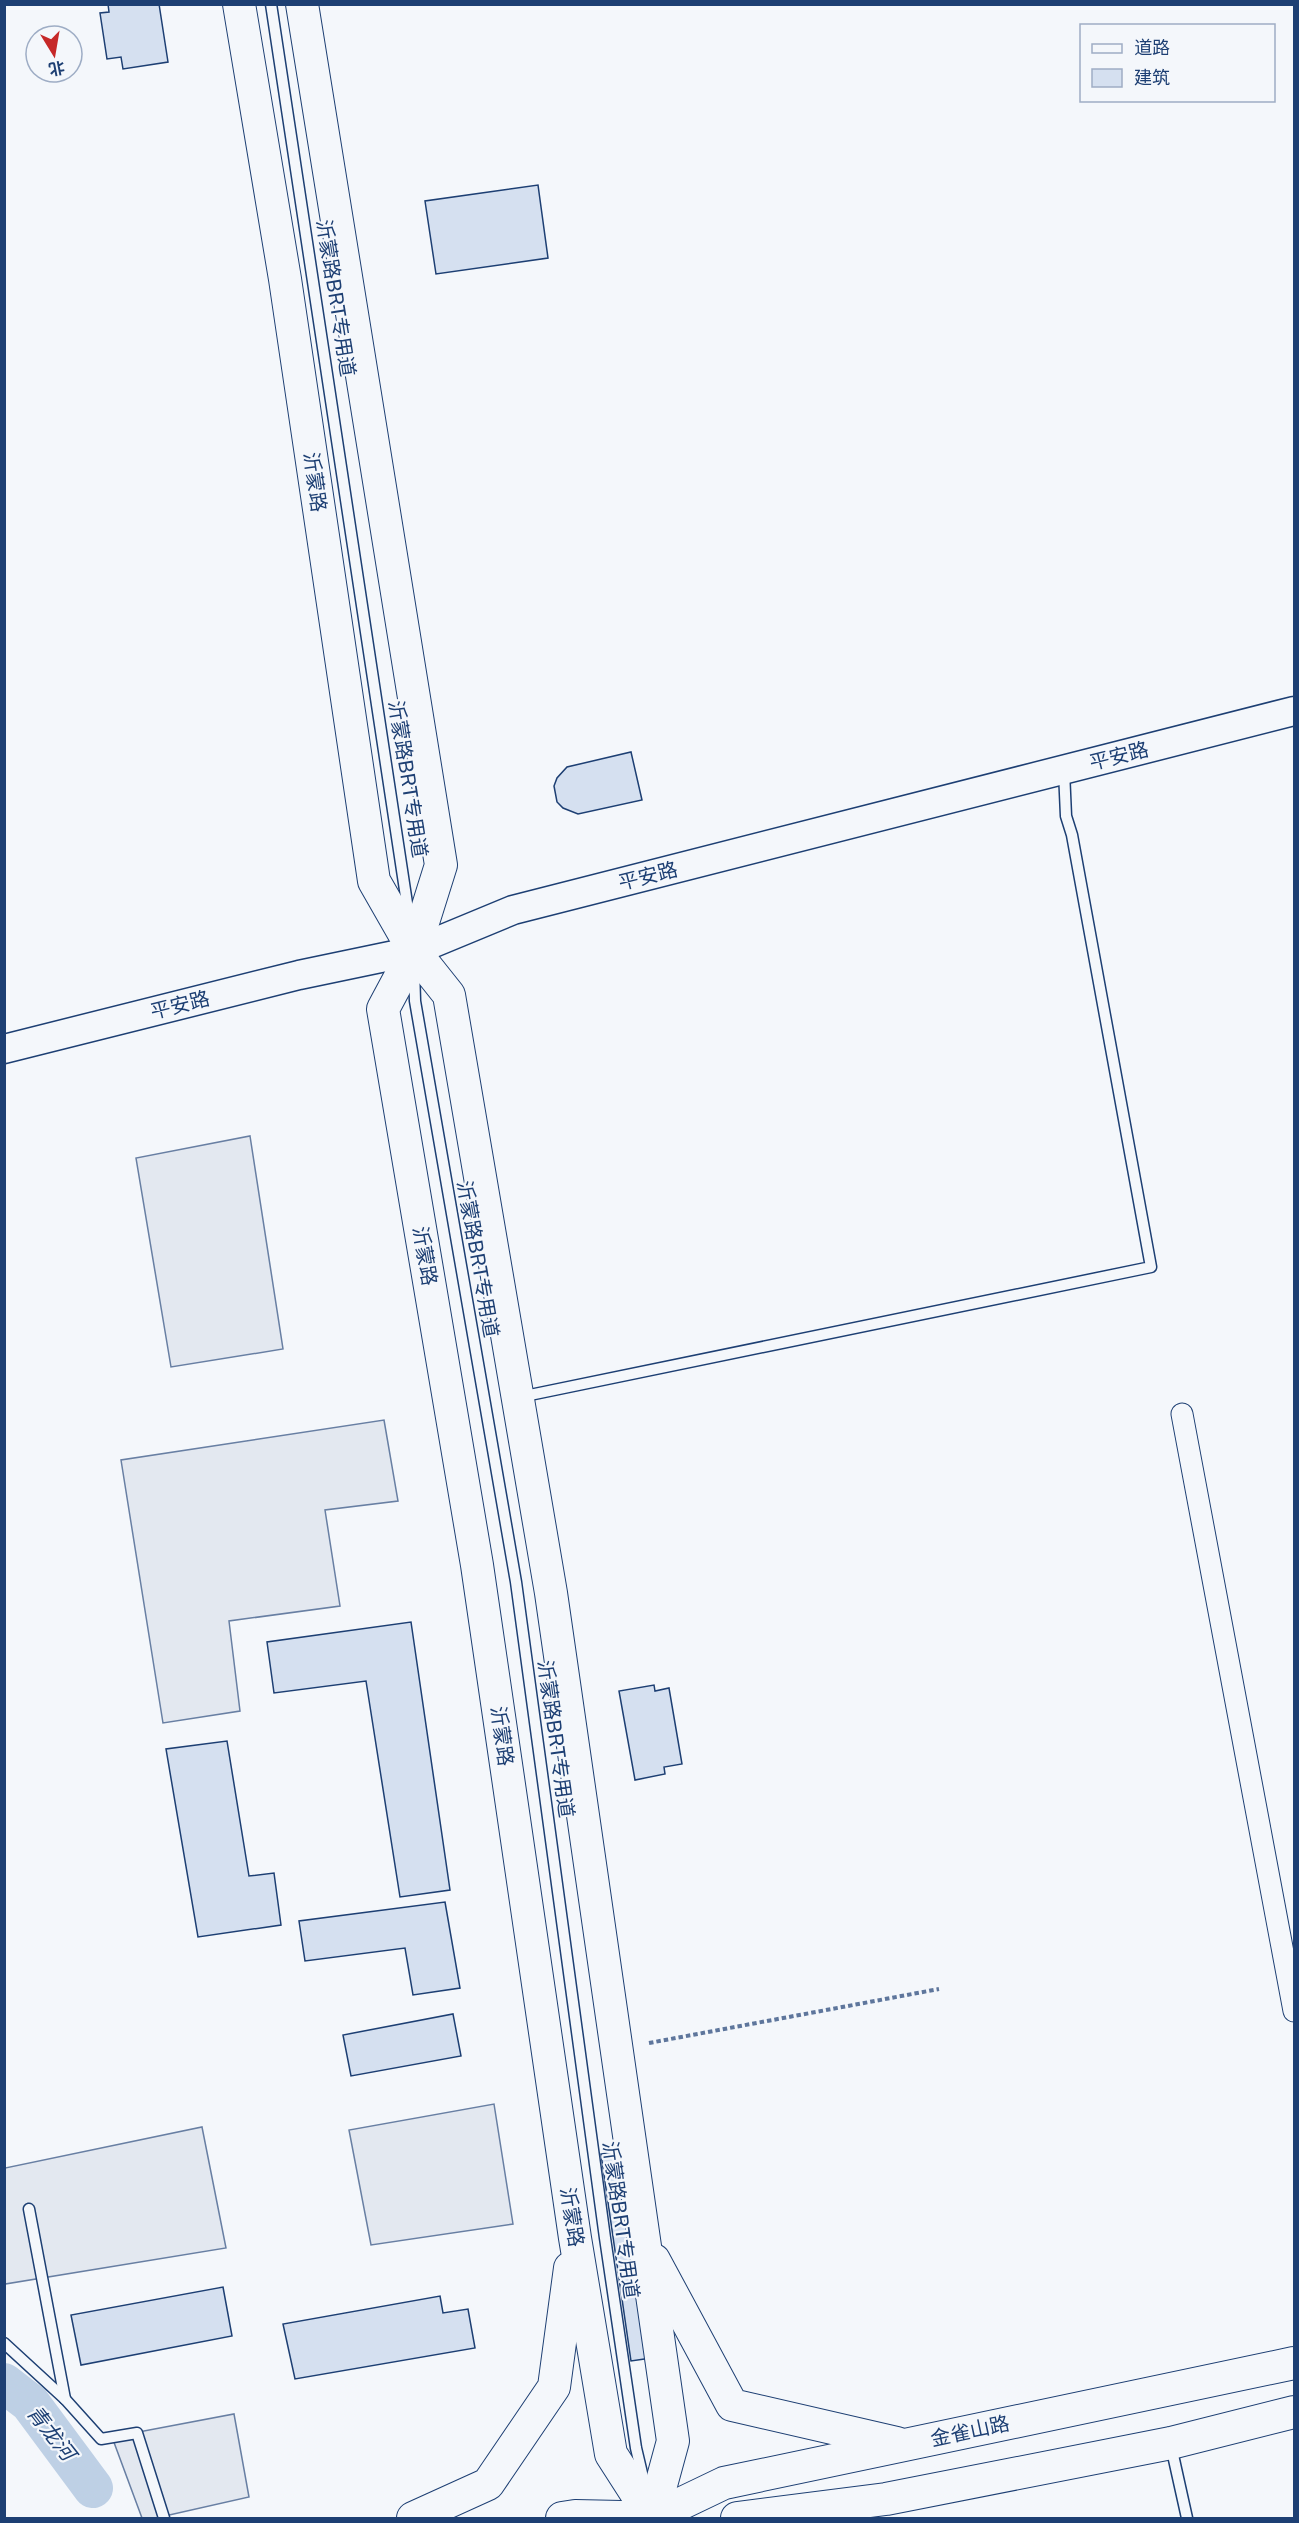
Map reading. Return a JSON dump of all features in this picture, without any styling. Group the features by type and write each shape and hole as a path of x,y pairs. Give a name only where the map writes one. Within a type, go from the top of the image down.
{"main road":[{"name":"沂蒙路","path":"239,4 285,279 374,881 414,951 449,995 519,1398 552,1604 673,2441 652,2518"},
{"name":"沂蒙路","path":"302,4 441,865 414,951 383,1009 477,1565 575,2238 611,2454 652,2518"},
{"name":"平安路","path":"4,1049 299,975 414,951 513,910 1294,711"},
{"path":"413,2518 488,2484 554,2387 575,2238"},
{"path":"644,2242 732,2406 906,2445"},
{"name":"金雀山路","path":"652,2518 724,2483 1294,2363"},
{"path":"737,2518 886,2499 1171,2443 1294,2412"},
{"path":"861,2518 886,2499"},
{"name":"金雀山路","path":"562,2518 575,2516 686,2518"}],"street":[{"path":"1182,1414 1294,2012"}],"lane":[{"name":"沂蒙路BRT专用道","path":"271,4 322,329 414,951 415,1001 516,1582 605,2238 636,2448 652,2518"},
{"path":"519,1398 1151,1267 1072,835 1066,816 1064,770"},
{"path":"29,2209 65,2399"},
{"path":"4,2343 65,2399 101,2439 137,2433 164,2518"},
{"path":"1171,2443 1187,2518"}],"path":[{"path":"649,2043 939,1989"}],"shaded area":[{"path":"250,1136 283,1349 171,1367 136,1158"},
{"path":"384,1420 398,1501 325,1510 340,1606 229,1621 240,1711 163,1723 121,1460"},
{"path":"494,2104 513,2224 371,2245 349,2130"},
{"path":"202,2127 226,2248 5,2284 5,2168"},
{"path":"234,2414 249,2497 156,2518 142,2518 112,2437"}],"building":[{"path":"108,4 159,4 168,62 123,69 121,57 107,59 100,13 109,12"},
{"path":"538,185 548,258 436,274 425,201"},
{"path":"631,752 642,800 578,814 563,808 557,802 554,786 557,778 567,767"},
{"path":"411,1622 450,1890 400,1897 366,1681 274,1693 267,1642"},
{"path":"654,1685 655,1691 669,1688 682,1764 664,1767 665,1774 635,1780 619,1691"},
{"path":"227,1741 249,1876 274,1873 281,1925 198,1937 166,1749"},
{"path":"445,1902 460,1988 413,1995 405,1948 305,1961 299,1921"},
{"path":"453,2014 461,2056 351,2076 343,2035"},
{"path":"618,2151 651,2358 631,2361 601,2154"},
{"path":"223,2287 232,2336 81,2365 71,2315"},
{"path":"440,2296 443,2313 468,2309 475,2348 295,2379 283,2324"}],"waterway":[{"name":"青龙河","path":"4,2383 30,2403 93,2488"}]}
